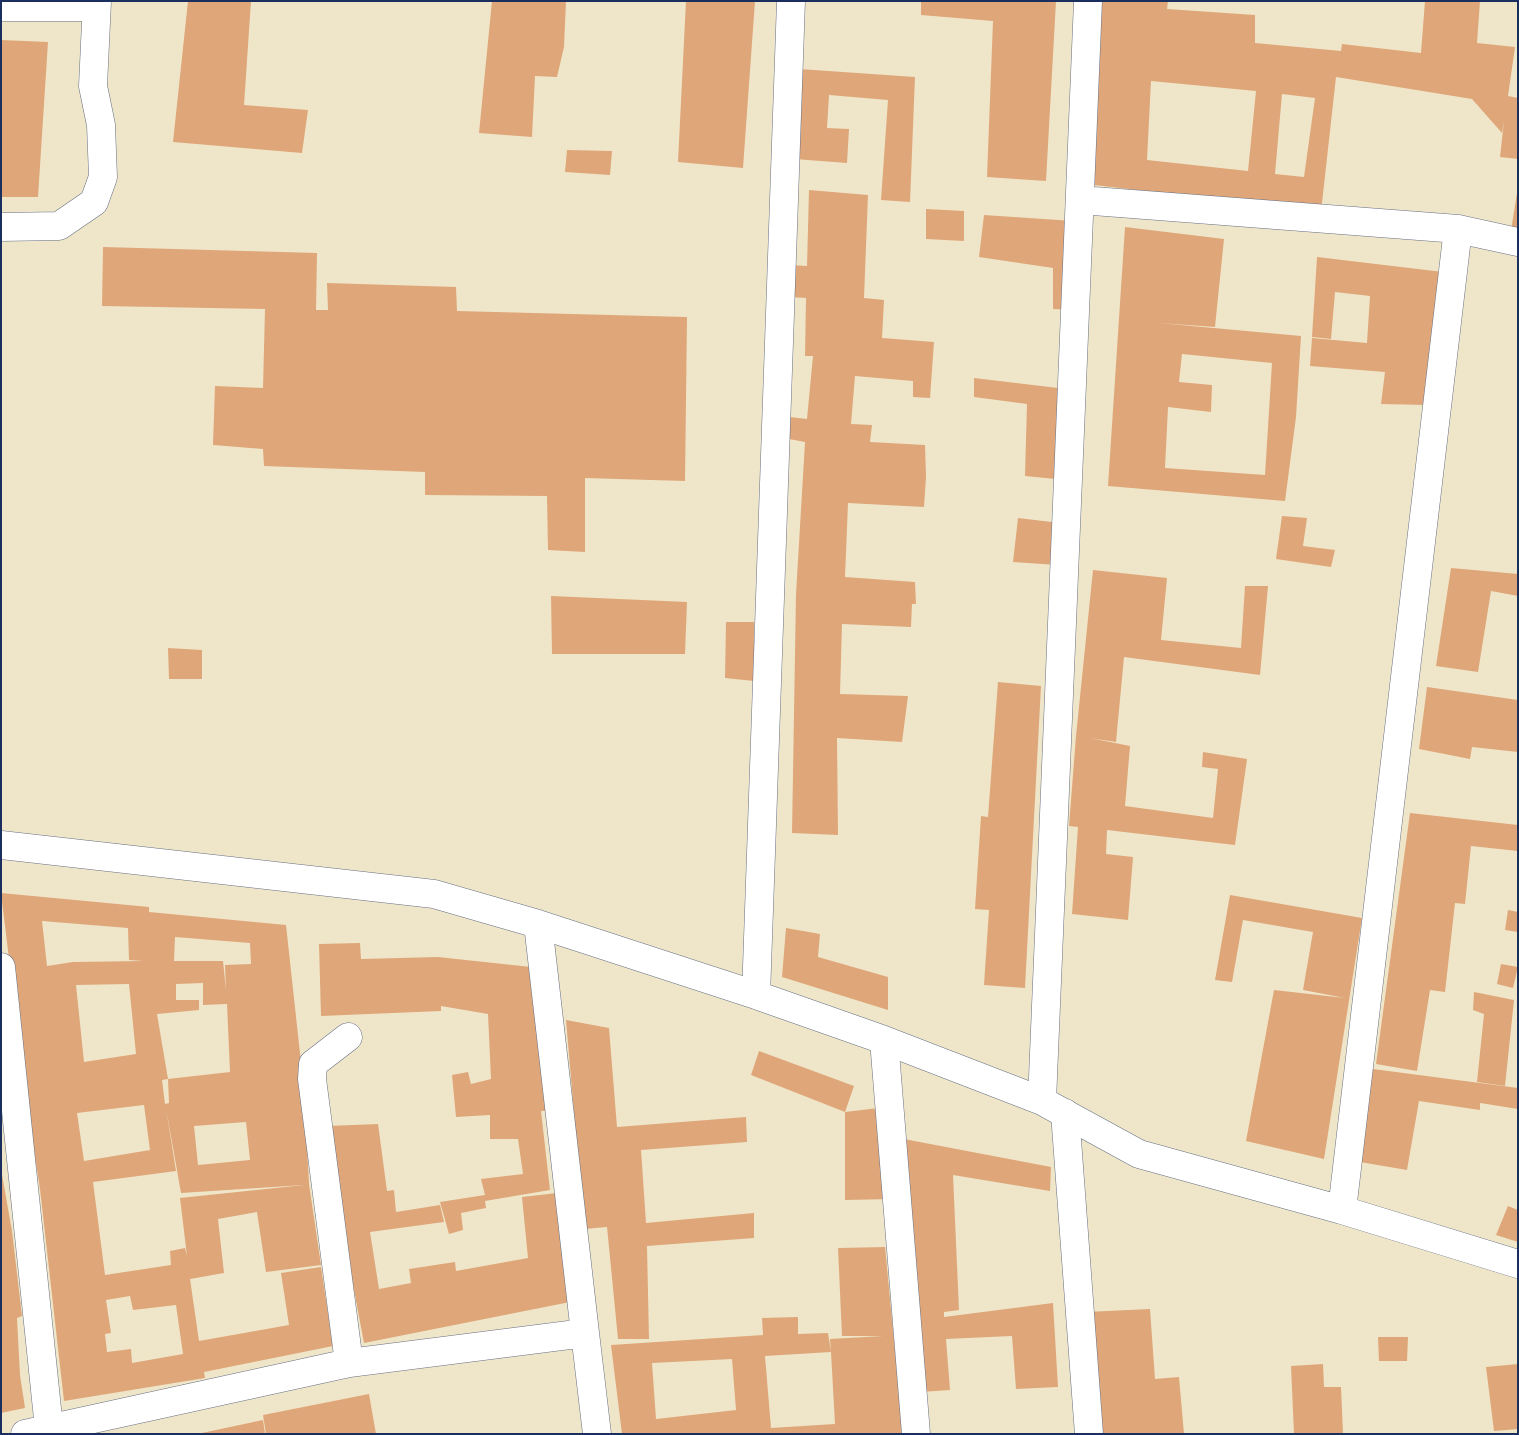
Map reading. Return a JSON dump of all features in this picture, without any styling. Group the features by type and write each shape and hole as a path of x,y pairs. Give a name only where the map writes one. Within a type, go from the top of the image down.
{"street":[{"path":"756,995 791,1"},
{"path":"1088,1 1080,200 1054,1107 1089,1434"},
{"path":"1,7 96,4 93,86 101,125 103,177 94,202 59,226 1,227"},
{"path":"1080,200 1458,228 1518,242"},
{"path":"1342,1210 1458,228"},
{"path":"1,845 434,894 538,924 756,995 884,1040 1054,1107 1139,1154 1342,1210 1518,1264"},
{"path":"538,924 597,1434"},
{"path":"1,966 37,1431 349,1362 585,1333"},
{"path":"348,1037 314,1064 312,1079 349,1362"},
{"path":"884,1040 916,1434"}],"building":[{"path":"188,1 251,1 244,105 308,110 302,153 173,142"},
{"path":"492,1 566,1 564,47 557,77 535,76 532,137 479,133"},
{"path":"686,1 755,1 743,168 678,162"},
{"path":"921,1 1056,1 1046,181 987,177 993,21 921,15"},
{"path":"1097,1 1168,1 1167,9 1255,15 1255,43 1341,51 1342,44 1421,53 1425,1 1480,1 1477,43 1515,47 1508,96 1518,98 1518,159 1500,157 1504,121 1502,133 1472,99 1336,77 1321,212 1086,184","holes":["1151,81 1256,91 1248,171 1147,160","1282,94 1315,98 1304,177 1275,174"]},
{"path":"1,40 48,42 38,197 1,197"},
{"path":"785,68 915,77 910,202 881,200 888,100 829,95 827,128 849,129 847,163 781,158"},
{"path":"567,150 612,151 610,175 565,172"},
{"path":"809,190 868,195 864,298 884,300 882,338 934,342 930,398 913,397 913,381 855,376 851,424 872,425 870,442 925,445 926,477 924,507 848,503 845,577 915,582 916,604 912,604 911,627 842,624 840,694 908,696 902,742 837,738 838,835 792,833 796,594 805,442 789,439 790,417 807,419 813,356 805,356 806,298 790,297 791,265 807,266"},
{"path":"1518,193 1518,244 1509,243"},
{"path":"926,209 964,211 964,241 926,239"},
{"path":"984,215 1088,222 1084,310 1053,309 1053,268 979,257"},
{"path":"1125,227 1224,239 1215,327 1159,323 1301,336 1296,417 1285,501 1108,486","holes":["1182,354 1272,363 1265,475 1165,468 1168,407 1211,412 1212,385 1179,382"]},
{"path":"103,247 317,253 316,310 328,310 327,283 456,287 457,311 687,317 685,481 585,478 585,552 548,550 547,496 425,495 425,472 264,466 263,449 213,445 215,386 263,388 265,309 102,306"},
{"path":"1317,257 1443,272 1428,405 1381,404 1385,372 1310,366 1312,338 1367,343 1370,296 1335,292 1331,339 1312,337"},
{"path":"974,378 1075,390 1066,480 1025,476 1027,404 974,397"},
{"path":"1282,516 1307,518 1303,546 1335,550 1331,567 1276,559"},
{"path":"1018,518 1060,523 1057,565 1013,562"},
{"path":"1451,568 1518,574 1518,596 1491,591 1478,672 1436,666"},
{"path":"1093,570 1167,578 1161,640 1241,648 1245,586 1268,586 1260,675 1124,657 1116,742 1090,738 1130,746 1125,806 1213,818 1218,769 1202,767 1203,752 1247,759 1235,845 1107,830 1106,854 1133,857 1128,920 1072,914 1078,827 1069,826"},
{"path":"551,596 687,602 685,654 552,654"},
{"path":"726,622 754,622 754,681 725,678"},
{"path":"168,648 202,650 202,679 169,679"},
{"path":"998,682 1041,686 1025,988 984,985 989,910 975,909 981,816 988,817"},
{"path":"1427,687 1518,700 1518,752 1472,747 1470,759 1419,749"},
{"path":"1410,813 1518,825 1518,851 1471,846 1465,904 1455,903 1445,992 1430,990 1417,1071 1376,1064"},
{"path":"1,893 149,907 149,912 286,925 304,1090 309,1184 321,1265 266,1272 257,1212 218,1219 224,1273 190,1279 199,1341 289,1325 281,1273 321,1267 333,1346 204,1372 205,1378 64,1401 40,1189 26,1099","holes":["42,921 128,928 129,960 143,961 73,962 47,966","175,937 250,943 251,964 225,965 226,990 223,961 174,961","203,983 203,1005 227,1004 230,1072 168,1079 157,1014 199,1010 199,1000 176,1000 176,984","129,984 136,1054 84,1062 76,985","168,1079 169,1103 165,1104 162,1080","144,1105 150,1150 84,1161 77,1113","166,1108 181,1193 304,1185 180,1198 187,1256 185,1248 170,1251 171,1265 105,1275 93,1182 176,1171","246,1122 250,1160 198,1165 194,1126","130,1296 133,1310 176,1305 183,1354 132,1363 131,1349 107,1352 105,1334 111,1333 106,1300"]},
{"path":"1230,895 1362,918 1324,1159 1246,1141 1274,990 1345,998 1303,990 1313,932 1243,920 1232,982 1215,980"},
{"path":"1508,910 1518,912 1518,932 1505,930"},
{"path":"786,928 820,934 818,957 888,977 888,1010 782,977"},
{"path":"360,943 361,959 438,957 531,967 547,1111 541,1111 550,1190 485,1201 486,1208 461,1213 463,1230 449,1234 440,1202 485,1195 481,1179 523,1174 518,1139 490,1139 490,1115 456,1117 452,1075 468,1072 471,1084 491,1079 488,1014 441,1006 441,1011 321,1016 319,944"},
{"path":"1501,964 1518,967 1513,988 1497,984"},
{"path":"1474,992 1514,1000 1505,1086 1477,1082 1484,1014 1473,1010"},
{"path":"566,1020 609,1028 617,1127 746,1117 747,1142 641,1150 646,1223 754,1213 754,1238 647,1246 649,1339 618,1339 607,1227 584,1229"},
{"path":"759,1051 854,1086 845,1112 751,1075"},
{"path":"1373,1069 1518,1088 1518,1109 1480,1103 1480,1110 1419,1101 1407,1170 1360,1162"},
{"path":"887,1107 892,1199 845,1200 845,1112"},
{"path":"378,1124 387,1191 394,1190 396,1212 440,1205 444,1222 370,1232 379,1289 411,1283 409,1269 455,1262 456,1271 528,1258 522,1197 557,1193 570,1302 364,1343 341,1221 327,1126"},
{"path":"904,1139 1051,1167 1050,1191 953,1175 959,1310 944,1312 944,1317 1053,1303 1058,1387 1016,1389 1012,1336 946,1339 950,1390 921,1392"},
{"path":"1,1169 12,1231 22,1316 17,1318 20,1375 25,1408 1,1413"},
{"path":"1508,1206 1518,1210 1518,1242 1496,1235"},
{"path":"885,1247 903,1434 622,1434 611,1345 763,1335 762,1318 798,1317 798,1334 828,1333 831,1352 830,1339 883,1336 842,1336 838,1248","holes":["831,1352 835,1424 771,1428 765,1356","732,1359 736,1410 656,1419 652,1363"]},
{"path":"1150,1309 1155,1379 1179,1377 1184,1434 1096,1434 1086,1312"},
{"path":"1378,1337 1408,1337 1407,1361 1379,1361"},
{"path":"1323,1364 1324,1387 1341,1387 1343,1434 1294,1434 1291,1366"},
{"path":"1518,1364 1518,1429 1494,1431 1486,1367"},
{"path":"369,1394 376,1434 266,1434 263,1415"},
{"path":"263,1420 265,1434 202,1434 202,1433"}]}
